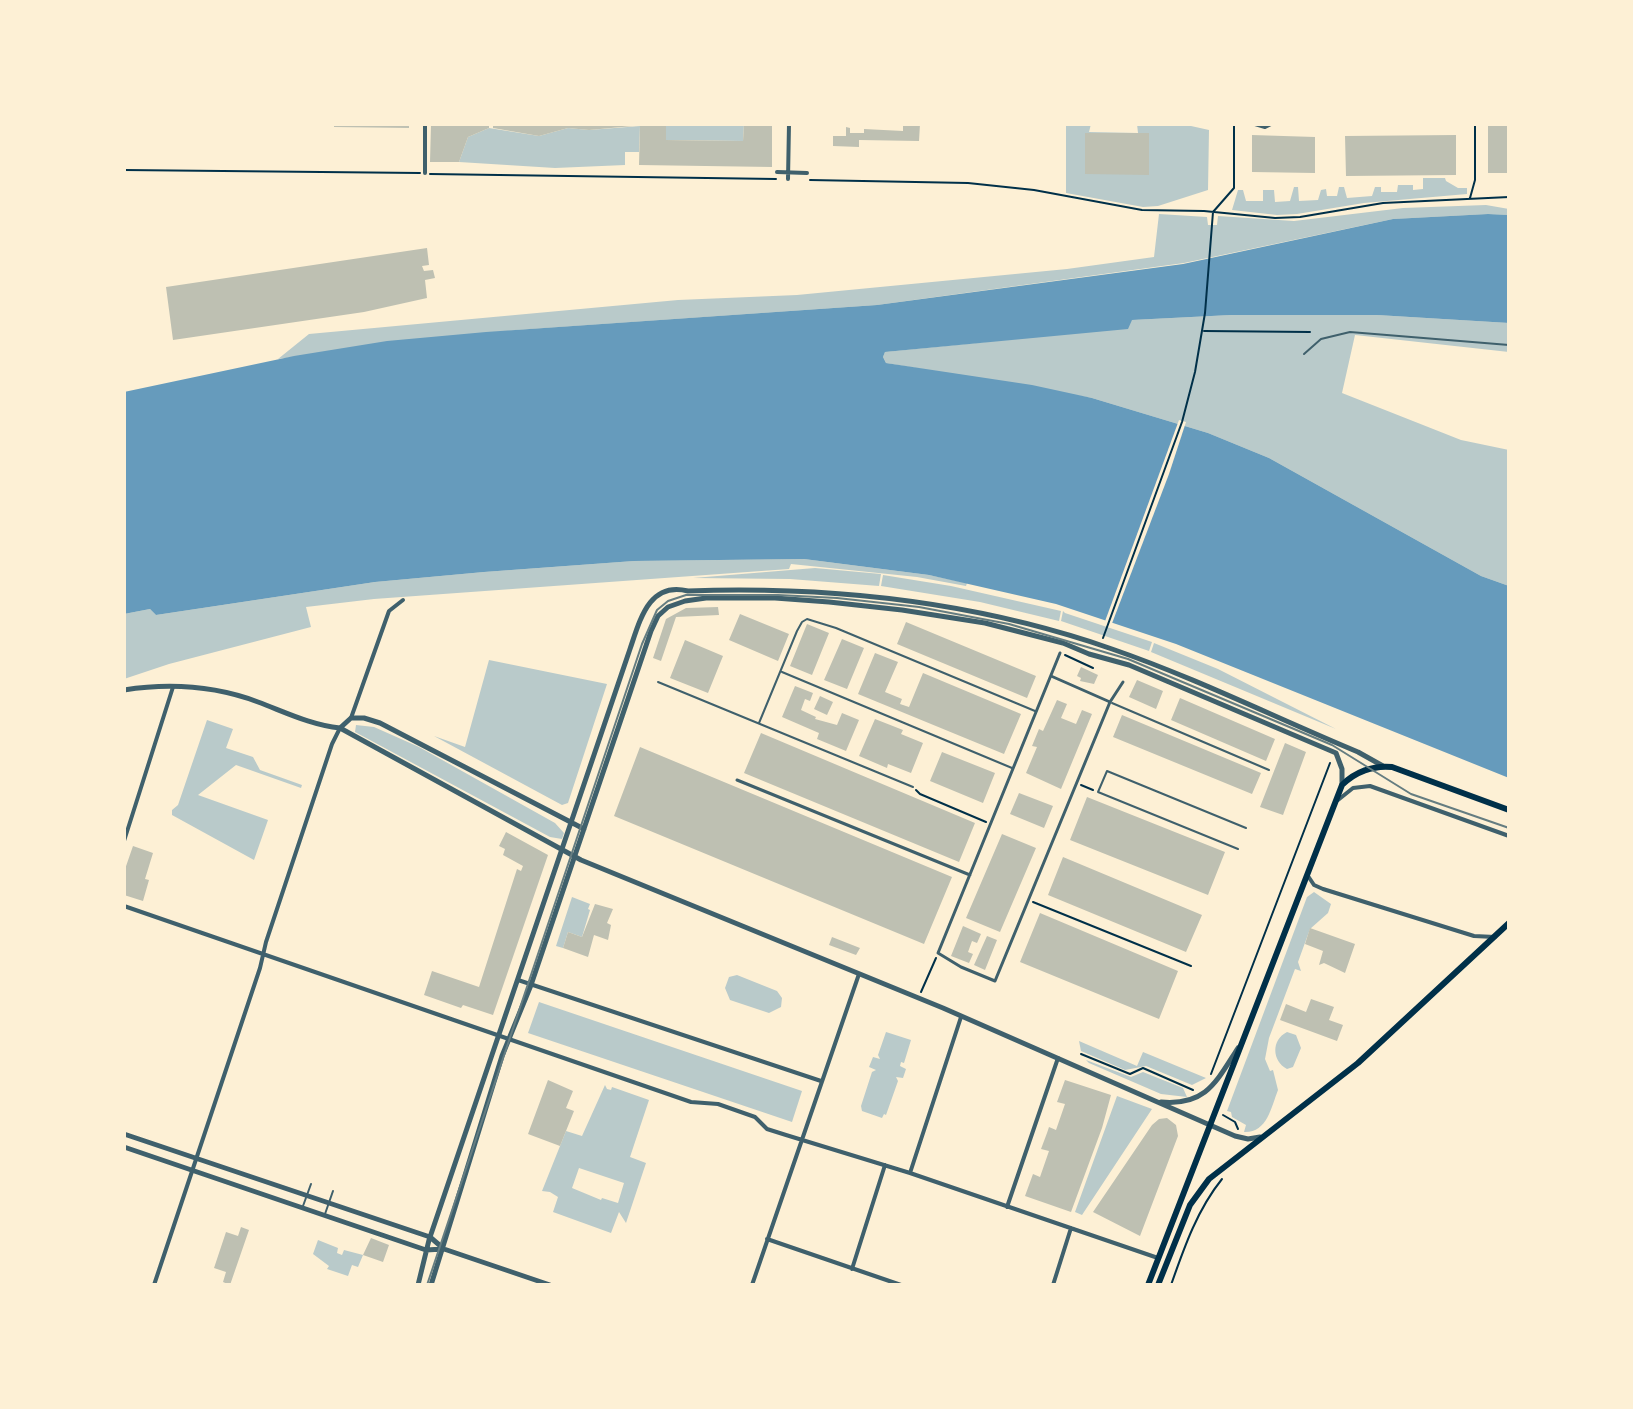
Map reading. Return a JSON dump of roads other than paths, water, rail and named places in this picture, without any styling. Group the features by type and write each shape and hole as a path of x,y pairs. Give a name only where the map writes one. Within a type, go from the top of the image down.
{"main road":[{"path":"1148,1285 1342,785 1354,775 1383,766 1422,777 1509,810"},
{"path":"1158,1285 1195,1197 1219,1170 1370,1053 1509,923"}],"street":[{"path":"425,124 425,173"},
{"path":"788,179 789,124"},
{"path":"1255,124 1265,127 1271,124"},
{"path":"777,172 807,173"},
{"path":"418,1285 430,1237 571,823 647,605 659,593 679,588 688,591 837,594 957,609 1011,620 1111,648 1274,715 1383,766"},
{"path":"431,1285 466,1166 510,1039 658,616 668,607 685,601 775,598 902,610 997,626 1063,643 1129,665 1336,753 1341,764 1342,785"},
{"path":"154,1285 332,744 340,728 351,718 389,611 403,600"},
{"path":"1060,653 938,953 961,967 995,981 1110,702 1123,682"},
{"path":"1051,676 1110,702"},
{"path":"124,841 174,686"},
{"path":"124,690 174,686 228,693 255,700 321,726 340,728 575,856 1058,1058 1209,1125 1243,1138 1260,1137"},
{"path":"351,718 380,723 584,830"},
{"path":"737,780 970,875"},
{"path":"1331,808 1353,788 1370,786 1509,836"},
{"path":"1308,870 1311,882 1323,889 1474,936 1496,937"},
{"path":"124,906 691,1102 718,1104 755,1117 767,1129 910,1173 1158,1258"},
{"path":"752,1285 859,974"},
{"path":"518,980 821,1081"},
{"path":"910,1173 961,1017"},
{"path":"1152,1100 1177,1103 1203,1095 1215,1084 1241,1043"},
{"path":"1007,1207 1058,1058"},
{"path":"124,1134 430,1237 444,1249 550,1285"},
{"path":"124,1147 426,1250 444,1249"},
{"path":"852,1269 885,1165"},
{"path":"1053,1285 1071,1228"},
{"path":"767,1239 901,1285"}],"lane":[{"path":"1304,354 1321,339 1350,332 1509,345"},
{"path":"759,723 802,622 807,619 836,628 1036,711"},
{"path":"781,671 1013,769"},
{"path":"658,682 913,787"},
{"path":"1110,702 1269,770"},
{"path":"1238,849 1098,792 1107,771 1246,828"},
{"path":"303,1207 311,1184"},
{"path":"325,1215 333,1191"}],"water":[{"path":"1509,215 1509,323 1377,315 1231,315 1132,320 1128,329 885,352 883,357 886,363 1032,385 1092,398 1208,433 1269,458 1481,576 1509,586 1509,778 1176,644 1056,604 929,575 804,559 634,561 484,572 375,582 156,615 150,609 124,614 124,392 294,356 387,341 877,305 1183,264 1393,219"}],"tram line":[{"path":"427,1285 642,644 657,610 668,601 686,595 837,598 919,607 1009,624 1128,659 1332,745 1411,794 1509,828"}]}
